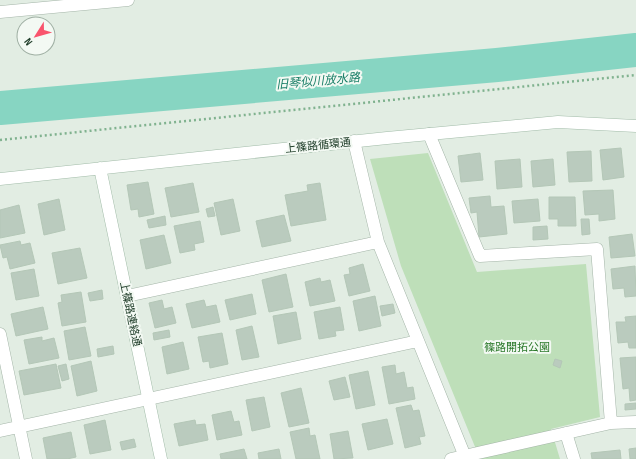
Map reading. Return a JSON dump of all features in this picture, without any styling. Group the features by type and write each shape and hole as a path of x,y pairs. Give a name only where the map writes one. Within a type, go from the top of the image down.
{"street":[{"path":"0,12 128,0"},
{"name":"上篠路循環通","path":"0,178 354,141 558,122 636,126"},
{"path":"429,134 480,256 597,249 611,423"},
{"path":"354,141 378,242 465,458"},
{"name":"上篠路連絡通","path":"100,168 161,459"},
{"path":"127,296 378,242"},
{"path":"0,334 26,459"},
{"path":"0,431 149,400 418,340"},
{"path":"451,459 465,458 611,423 636,422"},
{"path":"566,433 574,459"}],"path":[{"path":"0,140 636,75"}],"green space":[{"name":"篠路開拓公園","path":"428,153 477,272 586,264 600,417 551,429 560,459 480,459 401,266 370,159"}],"building":[{"path":"621,148 624,177 603,180 600,150"},
{"path":"591,151 592,181 569,182 567,152"},
{"path":"480,153 483,180 461,182 458,156"},
{"path":"520,159 522,187 497,189 495,161"},
{"path":"553,159 555,185 533,187 531,161"},
{"path":"148,182 154,214 139,217 138,209 131,210 127,185"},
{"path":"193,183 199,212 171,217 165,188"},
{"path":"320,183 326,220 291,226 285,195 308,191 307,185"},
{"path":"613,190 615,219 599,221 599,214 585,215 583,191"},
{"path":"490,196 491,207 504,206 507,234 479,237 477,212 471,213 469,198"},
{"path":"549,197 575,197 576,226 558,226 558,219 549,219"},
{"path":"59,199 65,230 44,235 38,204"},
{"path":"233,199 240,231 221,235 214,203"},
{"path":"538,199 540,221 514,223 512,201"},
{"path":"19,205 25,233 0,238 0,210"},
{"path":"213,207 215,216 208,217 206,209"},
{"path":"284,215 291,241 262,247 256,221"},
{"path":"165,216 166,225 149,228 147,220"},
{"path":"581,219 589,219 590,234 582,235"},
{"path":"200,221 204,242 194,244 195,250 180,253 174,226"},
{"path":"547,226 548,239 533,240 533,227"},
{"path":"632,234 635,256 611,258 609,237"},
{"path":"164,235 171,263 146,269 140,240"},
{"path":"20,241 21,245 30,243 35,263 10,269 7,257 3,258 0,245"},
{"path":"80,248 87,278 58,284 52,253"},
{"path":"363,264 370,291 349,296 344,275 350,274 349,268"},
{"path":"635,266 636,296 625,297 624,288 613,289 611,269"},
{"path":"34,269 39,296 16,300 11,273"},
{"path":"286,274 293,307 269,312 262,280"},
{"path":"320,278 321,282 330,280 335,301 310,306 305,282"},
{"path":"102,290 103,299 90,301 88,293"},
{"path":"81,292 86,322 62,326 58,303 62,302 61,295"},
{"path":"252,294 256,314 230,320 225,300"},
{"path":"375,296 381,326 359,331 353,301"},
{"path":"162,300 164,309 172,307 176,323 155,328 149,303"},
{"path":"204,300 206,307 216,305 220,322 192,328 186,304"},
{"path":"393,304 395,313 382,316 380,306"},
{"path":"43,307 48,329 16,336 11,314"},
{"path":"340,307 344,330 335,331 336,336 319,339 314,312"},
{"path":"296,312 301,339 278,344 273,316"},
{"path":"636,316 636,348 629,348 628,342 618,343 616,322 626,322 625,317"},
{"path":"252,326 259,357 242,360 236,330"},
{"path":"85,327 91,356 69,360 64,331"},
{"path":"169,330 170,337 154,340 153,333"},
{"path":"222,333 228,364 210,368 209,361 203,362 198,337"},
{"path":"42,337 42,341 54,338 59,358 29,364 24,340"},
{"path":"183,342 189,369 167,374 162,347"},
{"path":"113,346 114,354 98,357 97,349"},
{"path":"636,357 636,400 630,401 629,388 623,389 620,358"},
{"path":"555,359 562,361 560,368 553,365"},
{"path":"91,361 97,391 77,396 71,366"},
{"path":"56,364 61,388 24,395 19,371"},
{"path":"66,364 69,379 62,381 58,366"},
{"path":"395,365 396,374 404,372 407,388 413,387 415,399 389,404 382,367"},
{"path":"368,371 375,405 356,409 349,375"},
{"path":"345,377 350,397 334,400 329,381"},
{"path":"301,388 309,423 289,427 281,393"},
{"path":"264,397 270,427 252,431 246,400"},
{"path":"636,403 636,409 625,410 625,404"},
{"path":"411,405 413,411 419,410 425,436 419,437 421,444 405,448 396,408"},
{"path":"231,411 234,422 239,421 242,435 217,440 212,415"},
{"path":"387,419 393,444 368,450 362,424"},
{"path":"105,420 111,450 90,454 84,425"},
{"path":"195,420 196,425 205,424 208,440 179,446 174,424"},
{"path":"309,428 310,436 315,435 320,459 296,459 290,432"},
{"path":"348,431 353,458 334,459 330,434"},
{"path":"71,432 76,457 67,459 47,459 43,438"},
{"path":"134,439 136,447 122,450 120,442"},
{"path":"636,448 636,459 630,459 629,449"},
{"path":"244,449 247,459 221,459 220,454"},
{"path":"279,449 281,459 259,459 258,453"},
{"path":"620,450 621,459 592,459 591,453"}],"waterway":[{"name":"旧琴似川放水路","path":"0,108 497,65 636,50"}]}
